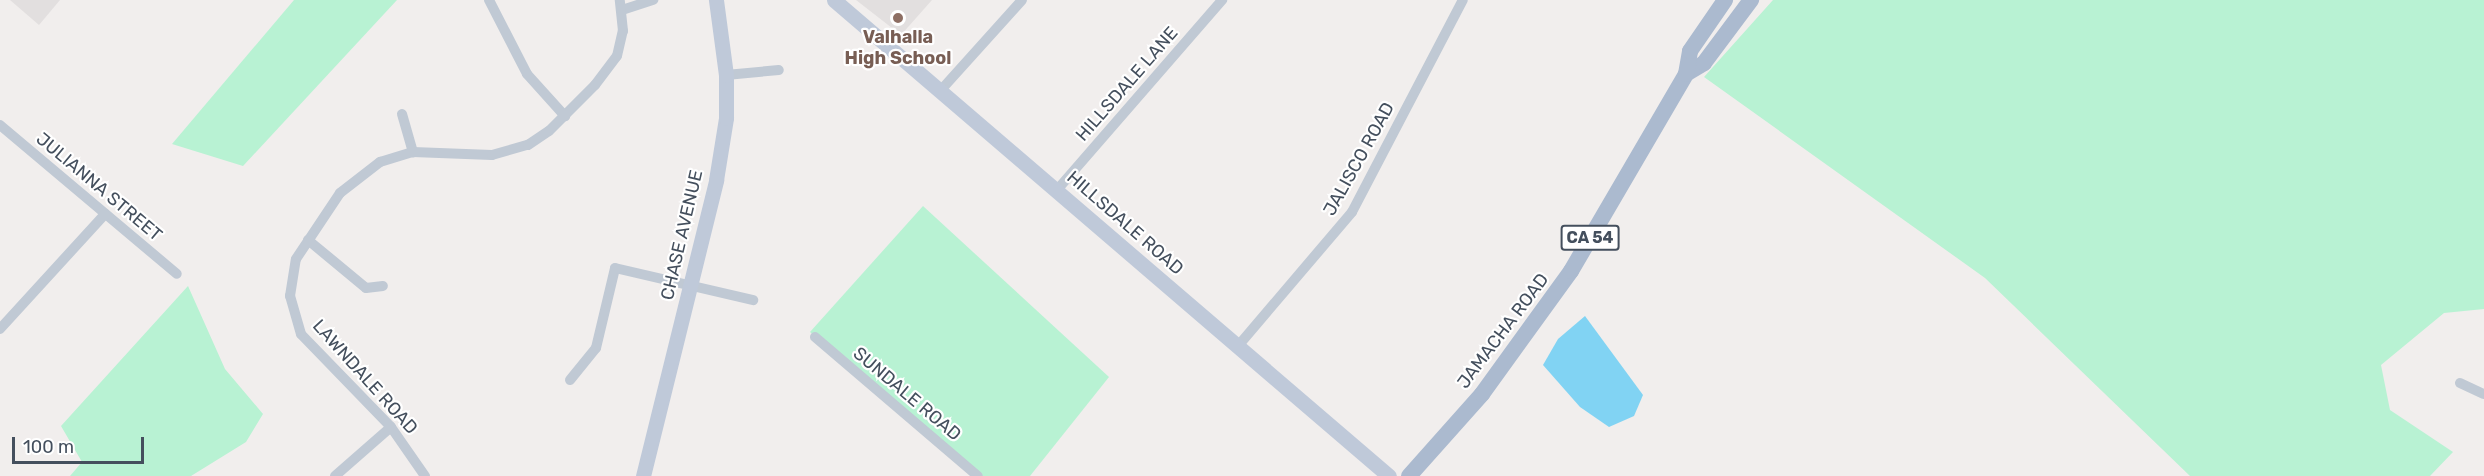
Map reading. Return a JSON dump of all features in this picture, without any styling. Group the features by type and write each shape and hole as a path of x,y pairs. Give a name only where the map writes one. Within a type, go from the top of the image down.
{"main road":[{"name":"JAMACHA ROAD","path":"1409,476 1530,332 1571,271 1686,74 1690,51 1725,0"},
{"name":"JAMACHA ROAD","path":"1686,74 1704,63 1751,0"}],"street":[{"path":"489,0 527,74 565,116"},
{"path":"621,5 652,0"},
{"name":"CHASE AVENUE","path":"643,476 692,283 721,150 726,75 716,0"},
{"name":"HILLSDALE ROAD","path":"834,0 1389,476"},
{"path":"941,90 1022,0"},
{"name":"HILLSDALE LANE","path":"1057,190 1222,0"},
{"name":"JALISCO ROAD","path":"1238,346 1352,212 1463,0"},
{"name":"LAWNDALE ROAD","path":"425,476 391,427 314,350 297,325 290,296 291,277 308,240 349,183 380,162 413,152 474,156 504,153 539,138 565,116 617,56 623,31 621,5"},
{"path":"726,75 779,70"},
{"path":"402,114 413,152"},
{"name":"JULIANNA STREET","path":"0,125 177,274"},
{"path":"0,330 105,214"},
{"path":"308,240 366,288 382,286"},
{"path":"570,380 596,348 615,268 692,283 753,300"},
{"name":"SUNDALE ROAD","path":"815,337 978,476"},
{"path":"2460,383 2484,394"},
{"path":"335,476 391,427"}],"shaded area":[{"path":"10,0 60,0 39,25"},
{"name":"Valhalla High School","path":"856,0 932,0 901,35"}],"green space":[{"path":"294,0 397,0 243,166 172,144"},
{"path":"1773,0 2484,0 2484,309 2444,313 2381,365 2390,410 2453,452 2430,476 2190,476 1985,278 1704,77"},
{"path":"923,206 1109,377 1030,476 976,476 810,332"},
{"path":"188,286 225,369 263,414 246,442 191,476 70,476 82,462 61,426"}],"water":[{"path":"1585,316 1643,395 1634,416 1609,427 1580,407 1543,365 1558,339"}],"place":[{"name":"Valhalla High School","path":"898,18"}]}
